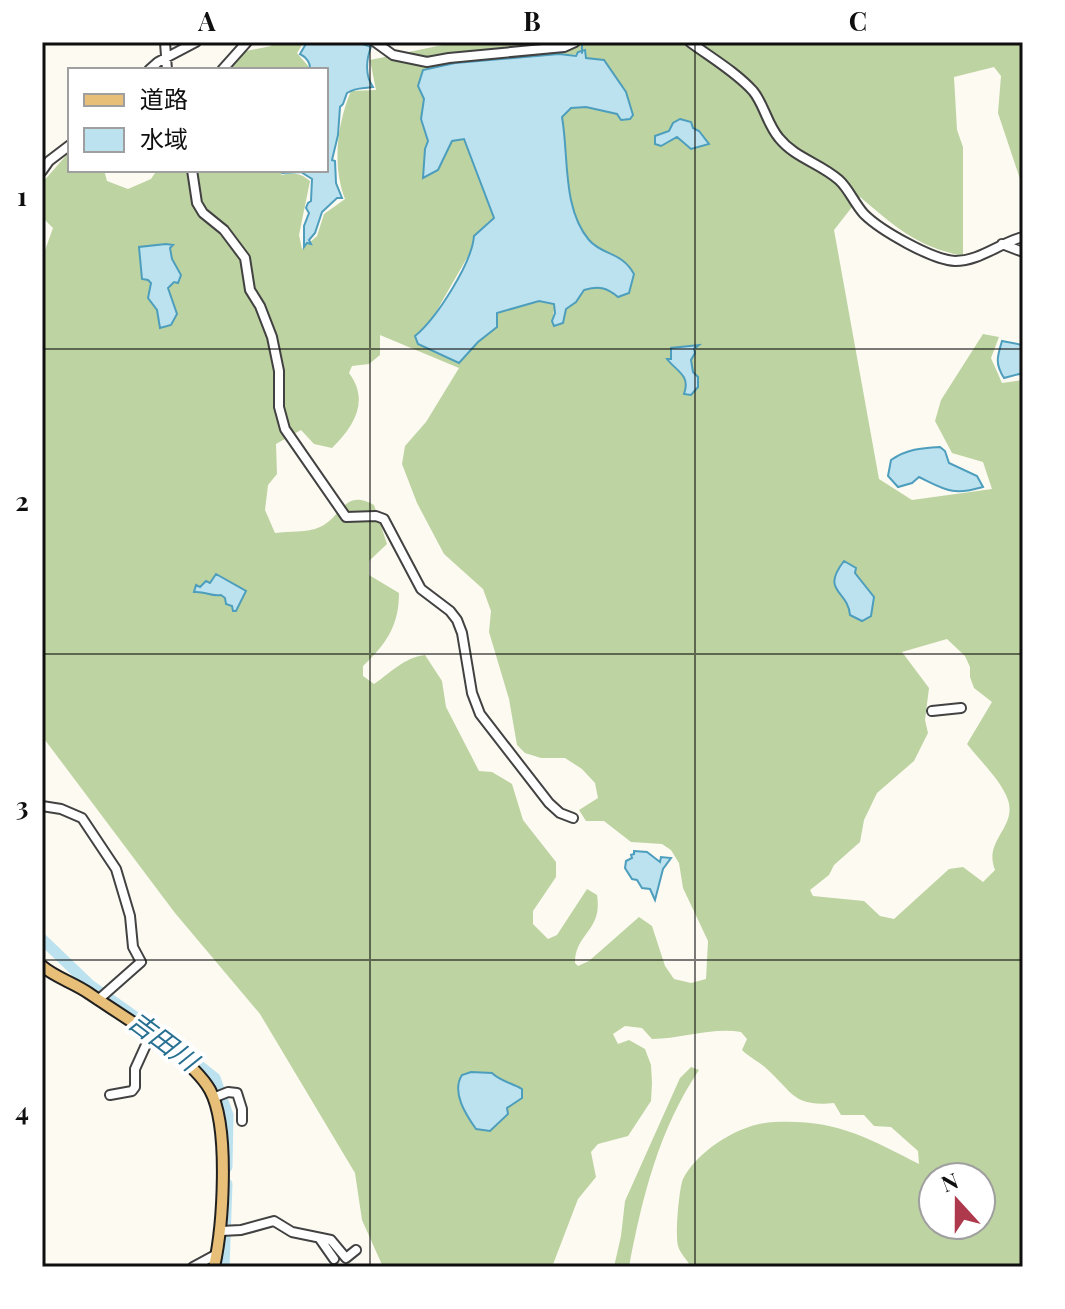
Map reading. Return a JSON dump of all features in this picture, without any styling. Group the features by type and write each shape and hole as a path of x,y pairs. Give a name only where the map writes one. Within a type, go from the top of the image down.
{"main road":[{"path":"42,966 99,999 150,1036 197,1073 215,1097 224,1231 214,1267"}],"street":[{"path":"165,42 167,68"},
{"path":"152,68 196,42"},
{"path":"224,68 247,42"},
{"path":"377,43 393,55 427,62 564,47 575,42"},
{"path":"690,42 754,92 781,141 791,151 838,179 873,222 929,254 950,261 974,258 1023,237"},
{"path":"42,169 68,147"},
{"path":"192,172 197,203 203,213 224,230 245,258 250,290 272,337 279,371 279,407 285,429 346,517 376,516 388,524 421,589 457,620 472,693 480,714 549,803 560,813 573,818"},
{"path":"1001,244 1023,252"},
{"path":"932,711 961,708"},
{"path":"42,806 61,809 82,818 116,869 130,916 131,938 141,962 99,999"},
{"path":"110,1095 132,1091 135,1087 135,1069 150,1036"},
{"path":"215,1097 228,1092 237,1093 242,1121"},
{"path":"224,1231 274,1221 292,1232 331,1240 346,1258 350,1258 356,1250"},
{"path":"320,1239 334,1259"},
{"path":"193,1267 217,1254"}],"green space":[{"path":"274,42 304,42 297,53 309,67 228,68 246,51 271,46"},
{"path":"457,42 1023,42 1023,188 998,113 1001,76 994,67 954,77 957,130 963,147 963,256 919,241 860,197 834,230 879,479 912,500 992,489 983,462 952,453 935,421 941,400 983,334 999,337 991,358 1002,383 1023,380 1023,1267 691,1267 677,1241 683,1179 710,1148 748,1127 796,1122 833,1127 866,1138 917,1163 917,1241 997,1241 997,1161 919,1161 918,1151 891,1127 874,1126 864,1115 841,1115 834,1103 810,1103 795,1097 765,1067 742,1050 747,1039 741,1032 719,1031 652,1039 642,1028 625,1026 613,1034 618,1044 629,1040 645,1049 651,1065 651,1101 628,1136 598,1144 591,1152 596,1177 578,1199 552,1267 383,1267 362,1220 355,1173 260,1014 175,913 42,736 42,263 45,263 44,253 53,228 42,217 42,183 68,153 68,172 105,172 107,181 128,189 151,179 156,172 297,174 310,181 299,235 302,249 317,236 324,214 345,199 337,159 342,117 351,91 376,90 370,60","holes":["585,51 621,120 617,114 586,107 570,108 562,117 571,197 580,227 589,240 618,258 634,274 608,289 598,286 584,290 576,302 552,321 555,304 539,301 496,313 497,327 459,362 415,336 429,324 487,223 494,218 464,139 452,141 438,170 423,177 428,141 421,119 423,70","380,335 459,368 426,422 405,446 402,464 417,503 444,554 483,589 491,611 489,632 509,699 517,745 525,753 541,758 565,758 582,769 595,783 598,798 579,810 586,821 604,821 631,842 662,844 671,850 679,863 683,888 708,941 706,979 691,983 674,979 665,966 652,926 639,917 589,961 578,966 575,963 576,953 593,924 598,907 597,895 587,889 557,935 548,939 533,924 533,911 556,877 556,862 523,820 512,784 492,772 479,771 446,707 442,681 425,655 404,662 374,684 363,676 363,666 394,625 399,593 369,575 369,561 387,544 374,505 356,500 344,506 320,527 275,533 265,510 268,485 277,474 276,444 301,430 314,444 332,448 357,413 358,393 349,373 352,366 369,364 380,355","947,639 965,656 974,688 992,702 967,744 1000,785 1010,810 993,850 995,870 983,882 963,867 949,869 894,919 880,916 864,901 813,896 810,890 860,842 864,820 877,793 914,761 928,733 925,720 929,688 902,652"]},
{"path":"691,1067 699,1070 673,1116 654,1165 629,1267 614,1267 625,1201 680,1078"}],"water":[{"path":"307,42 357,42 371,47 367,68 373,87 347,93 340,107 332,160 335,161 336,183 342,198 337,198 322,212 315,233 309,240 311,244 307,243 304,247 304,226 309,213 306,208 311,201 312,179 301,172 328,172 328,68 310,68 308,60 300,54"},
{"path":"585,50 586,58 604,60 626,92 633,115 630,119 621,120 617,114 586,107 571,108 562,117 570,197 580,227 589,240 618,257 634,274 629,293 618,297 602,288 584,290 576,302 566,309 563,323 554,326 554,304 539,301 497,313 497,327 459,363 418,344 415,336 452,290 467,261 474,236 494,218 464,139 452,141 438,170 423,178 428,141 421,119 424,99 418,86 423,70 455,63 559,54 576,56"},
{"path":"680,119 691,122 709,144 691,149 677,137 661,146 655,144 655,136 669,131 673,123"},
{"path":"173,245 170,248 172,259 181,275 178,283 174,282 168,288 177,314 171,325 160,328 157,310 148,298 151,283 142,279 139,247"},
{"path":"1002,341 1023,345 1023,373 1004,378 998,360"},
{"path":"699,345 694,349 691,360 693,372 698,377 698,387 691,395 684,394 686,382 667,359 671,359 671,348"},
{"path":"940,447 949,463 977,476 983,487 950,490 919,477 912,483 898,487 888,476 891,460 897,456"},
{"path":"844,561 856,568 855,573 874,597 871,616 862,621 850,615 835,585 837,571"},
{"path":"216,574 246,591 236,611 226,604 221,595 194,592 196,585 200,587 206,581 210,583"},
{"path":"634,851 647,852 660,862 661,857 671,858 663,869 655,900 650,889 642,888 625,868"},
{"path":"492,1073 522,1089 522,1098 507,1108 508,1114 490,1131 476,1129 461,1103 459,1082 462,1075"}],"waterway":[{"path":"582,42 582,53"},
{"name":"吉田川","path":"42,939 90,985 215,1078 228,1115 227,1167"},
{"name":"吉田川","path":"224,1267 227,1184"}]}
